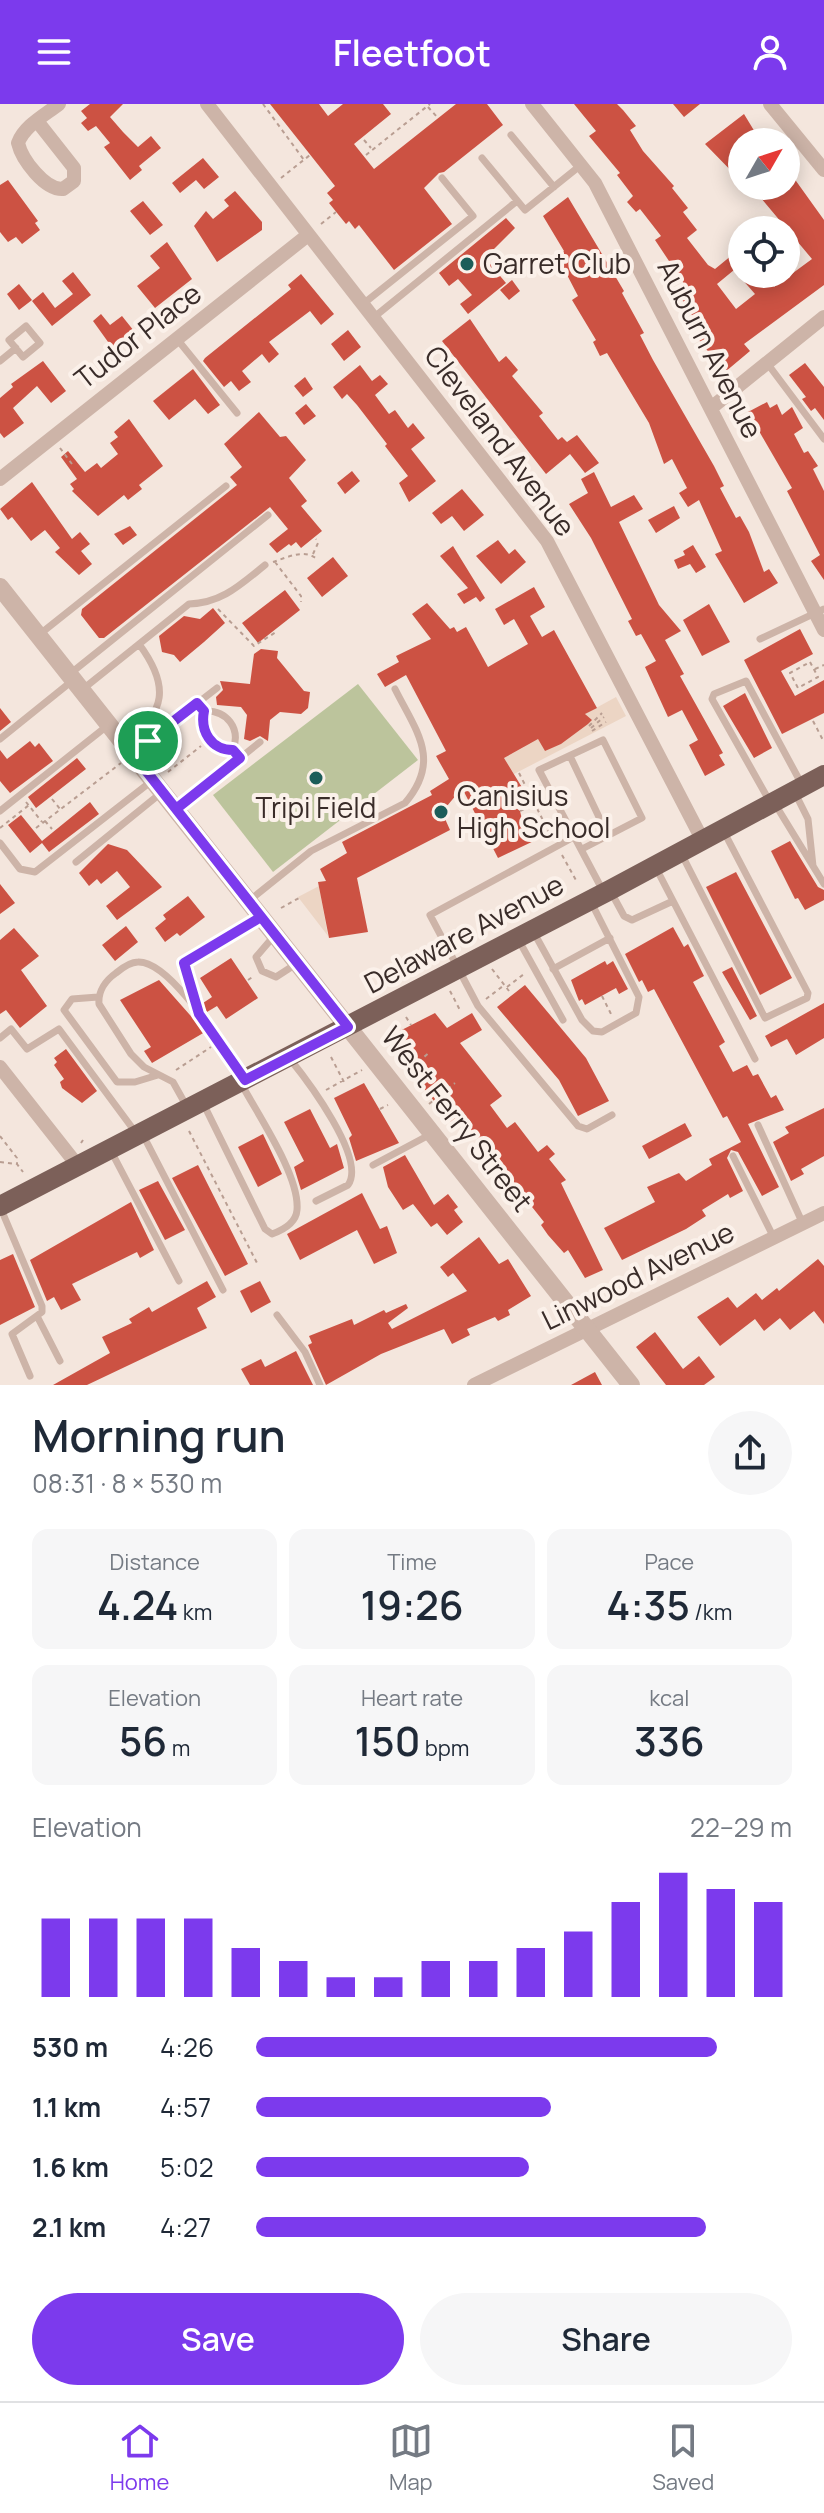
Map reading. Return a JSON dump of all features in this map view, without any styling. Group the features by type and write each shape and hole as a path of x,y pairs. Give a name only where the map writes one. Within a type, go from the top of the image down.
{"main road":[{"name":"Delaware Avenue","path":"0,1206 452,977 524,933 824,775"}],"street":[{"path":"37,121 74,168 74,181 63,189 47,184 19,148 22,133 37,121 59,104"},
{"name":"Cleveland Avenue","path":"207,104 547,541 703,841"},
{"name":"Auburn Avenue","path":"532,104 595,183 820,611 824,630"},
{"path":"770,104 824,170"},
{"name":"Tudor Place","path":"0,479 308,235"},
{"path":"711,408 824,317"},
{"name":"West Ferry Street","path":"0,587 108,724 126,753 160,782 176,809 631,1385"},
{"path":"0,1067 78,1166"},
{"name":"Linwood Avenue","path":"474,1385 824,1213"}],"lane":[{"path":"511,135 554,187"},
{"path":"482,158 525,210 581,165"},
{"path":"363,304 473,216 442,178"},
{"path":"373,318 517,201"},
{"path":"177,339 237,413"},
{"path":"0,361 16,348"},
{"path":"767,363 824,439"},
{"path":"38,635 226,486"},
{"path":"0,739 75,682 268,515"},
{"path":"75,682 139,644 189,604 209,604 224,597 265,565"},
{"path":"760,639 820,611"},
{"path":"126,753 160,707 159,682 139,644"},
{"path":"814,867 808,819 799,789 746,681 714,694 712,699 824,884"},
{"path":"126,753 217,688"},
{"path":"249,901 311,851 405,803 415,791 423,773 425,748 395,689"},
{"path":"197,703 204,711 222,714 231,722 236,735 233,750"},
{"path":"204,711 203,726 209,739 220,747 233,750 240,758"},
{"path":"0,811 108,724"},
{"path":"524,933 553,969 576,1011 593,1031 602,1032 636,1013 639,997 610,938 601,894 582,849 572,838 539,770 603,740 642,818 582,849"},
{"path":"176,809 260,742"},
{"path":"570,756 608,836"},
{"path":"0,843 20,869 35,872 160,782"},
{"path":"76,862 160,782"},
{"path":"681,853 765,1018 807,998 808,993 723,830"},
{"path":"572,838 430,915 442,934 452,977 580,1129 612,1115"},
{"path":"655,866 755,1059"},
{"path":"601,894 632,920 673,901"},
{"path":"199,1014 184,963 261,917"},
{"path":"524,933 563,1020"},
{"path":"275,935 261,947 256,957 262,971 276,977 298,963"},
{"path":"553,969 610,938"},
{"path":"136,961 148,964 167,977 199,1014 243,1081 285,1165 297,1210 293,1221 282,1231 272,1234 265,1229 195,1105 173,1082 158,1075 131,1054 107,1018 98,997 110,977 136,961"},
{"path":"98,997 72,999 64,1010 92,1052 117,1082 135,1082 158,1075"},
{"path":"0,1038 11,1029 27,1049 59,1029 140,1134 223,1290"},
{"path":"289,1057 330,1113 352,1171 348,1185 316,1201"},
{"path":"758,1125 803,1224"},
{"path":"373,1165 432,1133"},
{"path":"110,1149 179,1281"},
{"path":"733,1156 774,1238"},
{"path":"0,1206 42,1306 37,1316 12,1334 30,1376"},
{"path":"277,1315 305,1352 320,1385"},
{"path":"37,1316 60,1361"}],"path":[{"path":"263,104 281,124 304,160"},
{"path":"366,155 429,105 437,117"},
{"path":"364,140 372,150"},
{"path":"279,180 310,155"},
{"path":"321,224 336,212"},
{"path":"56,444 72,464"},
{"path":"313,556 319,542 316,539"},
{"path":"296,547 298,554"},
{"path":"265,565 298,554 318,560"},
{"path":"274,561 303,598 301,602"},
{"path":"225,617 254,646 276,632"},
{"path":"810,662 814,670 818,677 798,688 790,673 810,662"},
{"path":"814,670 824,665"},
{"path":"591,728 602,713"},
{"path":"591,728 604,717"},
{"path":"813,721 824,742"},
{"path":"591,728 606,722"},
{"path":"160,782 204,743"},
{"path":"36,828 126,753"},
{"path":"519,773 553,839"},
{"path":"22,797 52,829"},
{"path":"52,799 60,809"},
{"path":"520,811 545,799"},
{"path":"69,803 74,810"},
{"path":"0,828 29,805"},
{"path":"560,852 577,882"},
{"path":"281,908 299,898"},
{"path":"489,965 506,988"},
{"path":"483,1002 526,972"},
{"path":"248,980 252,977"},
{"path":"452,977 461,1012"},
{"path":"602,996 611,1014"},
{"path":"406,1017 411,1025"},
{"path":"171,1073 214,1044"},
{"path":"198,1045 203,1052"},
{"path":"405,1072 430,1052"},
{"path":"331,1057 344,1080"},
{"path":"322,1093 362,1070"},
{"path":"429,1104 455,1083"},
{"path":"380,1109 389,1104"},
{"path":"189,1131 257,1263"},
{"path":"0,1136 17,1158 23,1172"},
{"path":"0,1162 17,1164"}],"green space":[{"name":"Tripi Field","path":"358,684 418,760 273,872 213,795"}],"shaded area":[{"path":"616,697 626,716 514,774 504,758 524,747 522,739 537,737 545,750 561,744 591,721 585,714"},
{"path":"319,886 328,936 298,897"}],"building":[{"path":"90,104 123,104 110,117 138,147 151,136 161,148 139,166 142,170 130,180 104,147 110,143 96,126 88,131 81,123 87,118 81,111"},
{"path":"270,104 319,104 328,116 343,104 383,104 391,114 354,144 374,169 456,104 487,104 503,125 424,188 452,224 394,270 359,225 355,229 349,221 346,224 329,203 333,200 327,193 335,186"},
{"path":"574,104 617,104 623,110 636,126 630,130 643,151 674,186 672,188 688,208 683,212 697,230 687,238 708,265 715,269 728,258 728,275 717,284 736,309 755,294 750,288 800,288 800,268 812,259 800,245 800,216 776,216 763,200 800,200 800,187 824,220 824,285 744,344 750,351 725,372 698,339 704,335 680,296 685,292 681,288 685,285 655,240 661,236 640,209 636,212 627,202 633,196 617,175 620,173 589,136 596,131"},
{"path":"673,104 700,104 684,117"},
{"path":"744,114 752,128 728,128 728,168 705,144"},
{"path":"203,158 219,177 204,189 196,180 180,193 172,183"},
{"path":"8,180 38,221 35,223 40,230 22,244 16,237 8,242 0,232 0,185"},
{"path":"235,191 262,222 262,230 217,262 194,226 206,211 213,219 229,206 224,200"},
{"path":"568,197 624,291 622,293 644,333 640,335 714,466 724,486 720,488 736,518 740,516 749,532 764,572 769,569 778,583 744,603 715,554 722,551 699,500 688,507 679,493 687,488 672,459 664,464 649,423 607,353 600,356 593,342 596,340 572,300 578,296 565,271 561,273 552,258 564,251 543,216"},
{"path":"143,201 163,225 150,235 130,211"},
{"name":"Garret Club","path":"506,218 515,228 485,258 506,283 468,314 460,304 472,295 458,279 449,286 439,273"},
{"path":"167,242 192,279 155,308 137,286 160,268 150,256"},
{"path":"73,272 91,295 52,326 32,301 43,292 55,308 73,294 62,281"},
{"path":"301,274 334,314 321,325 310,311 269,342 279,354 269,363 262,354 242,371 251,382 239,391 231,381 224,387 203,361 205,358 291,289 288,285"},
{"path":"512,280 520,291 509,300 500,290"},
{"path":"19,284 32,300 19,310 7,294"},
{"path":"101,314 110,325 122,316 138,336 116,353 93,321"},
{"path":"470,319 499,362 506,356 518,370 512,376 543,413 539,416 558,440 562,437 567,442 577,435 599,463 585,473 570,454 546,474 442,341"},
{"path":"348,330 361,347 344,361 331,344"},
{"path":"43,361 66,391 51,403 37,386 13,408 24,423 4,438 0,433 0,398 13,387 11,384"},
{"path":"805,363 824,387 824,420 815,408 811,411 802,399 806,397 789,375"},
{"path":"360,365 372,381 380,375 388,384 375,395 389,414 395,410 408,428 413,423 425,438 411,449 436,481 409,502 399,483 408,476 385,446 387,444 347,394 342,399 333,387"},
{"path":"193,369 220,405 208,414 195,399 169,420 153,401"},
{"path":"305,377 313,389 303,397 294,386"},
{"path":"767,402 770,408 777,404 782,415 792,407 803,428 794,434 804,453 808,451 818,466 813,469 824,491 824,580 811,561 820,555 787,491 792,488 748,412"},
{"path":"306,404 316,416 304,425 295,413"},
{"path":"259,412 280,437 286,436 306,460 289,478 307,501 301,506 322,531 301,548 296,542 277,553 269,544 288,529 270,507 104,638 99,638 81,615 82,609 237,485 230,477 242,467 224,444"},
{"path":"129,419 163,466 139,485 142,489 128,500 124,495 98,516 72,491 74,489 70,484 77,479 61,457 68,451 85,472 97,463 101,468 118,454 110,443 118,437 114,432"},
{"path":"352,471 360,481 345,494 337,483"},
{"path":"594,472 611,507 634,495 643,509 619,522 659,605 681,631 665,640 684,674 680,676 723,753 719,755 725,765 705,776 689,745 698,740 682,710 668,717 645,667 656,661 641,634 636,636 628,621 632,619 591,538 569,504 588,493 581,479"},
{"path":"32,482 72,539 80,532 90,544 81,551 92,564 79,575 55,552 60,548 45,530 31,541 12,517 8,520 0,509"},
{"path":"462,489 484,515 464,531 452,516 441,524 432,513"},
{"path":"674,506 680,518 656,533 648,520"},
{"path":"130,526 137,535 123,545 114,534"},
{"path":"498,540 509,554 515,549 526,562 501,584 476,556"},
{"path":"693,545 706,567 696,573 690,564 678,569 674,560 685,555 683,551"},
{"path":"453,546 485,598 480,602 476,597 464,604 457,594 468,588 440,556"},
{"path":"333,557 348,576 322,597 307,578"},
{"path":"534,587 545,607 530,616 542,637 554,630 597,708 585,714 592,720 588,724 561,744 545,751 538,739 504,758 523,789 504,799 520,811 524,828 530,825 538,839 498,858 462,788 442,812 450,830 357,878 368,932 329,938 318,882 326,881 320,869 347,853 342,842 432,795 430,791 449,779 436,756 446,751 406,675 385,687 377,674 399,662 396,656 431,639 412,614 427,603 450,629 454,627 457,632 466,627 488,667 528,644 514,619 504,625 495,609"},
{"path":"285,590 300,610 258,643 242,623"},
{"path":"709,604 730,642 702,656 683,620"},
{"path":"213,608 225,623 204,642 180,662 174,655 162,652 159,636 184,616 200,619"},
{"path":"800,629 813,654 781,671 795,696 824,680 824,713 782,734 744,660"},
{"path":"261,649 278,651 277,658 304,691 310,692 308,708 301,714 280,712 270,720 268,741 260,736 250,741 244,739 247,715 241,707 217,705 216,697 223,690 220,681 250,684 254,654"},
{"path":"745,693 772,748 754,758 723,706"},
{"path":"0,708 11,722 0,731"},
{"path":"30,741 35,747 39,743 53,761 10,793 0,781 0,750 7,759"},
{"path":"77,758 86,769 36,808 28,797"},
{"path":"90,802 99,814 49,852 42,843 30,853 8,825 21,815 42,841"},
{"path":"790,841 818,887 824,890 824,900 805,910 798,898 795,899 771,851"},
{"path":"108,844 127,850 162,887 117,920 106,906 130,887 117,871 101,884 97,879 89,886 79,873"},
{"path":"736,872 792,978 760,995 706,887"},
{"path":"0,884 15,903 0,914"},
{"path":"188,896 205,917 180,936 177,933 165,942 155,928 166,919 163,915"},
{"path":"126,926 138,942 115,961 102,945"},
{"path":"673,927 684,947 688,944 704,976 693,982 725,1042 719,1046 733,1072 747,1065 753,1076 758,1074 771,1098 776,1095 784,1110 748,1124 779,1187 762,1196 738,1152 731,1150 727,1158 743,1191 730,1198 728,1194 702,1210 706,1216 686,1229 622,1260 604,1228 655,1202 647,1187 679,1173 686,1181 712,1165 709,1159 741,1142 727,1116 723,1118 654,989 648,992 642,980 639,982 625,954"},
{"path":"14,928 39,956 21,970 47,1006 20,1028 6,1010 0,1014 0,940"},
{"path":"231,958 258,998 226,1019 217,1006 207,1012 204,1009 203,1003 212,997 200,978"},
{"path":"605,961 607,965 613,961 628,989 619,994 616,988 585,1005 582,999 579,1001 571,980"},
{"path":"732,967 757,1016 750,1020 722,972"},
{"path":"159,980 205,1032 152,1063 144,1051 151,1047 120,1000"},
{"path":"525,985 586,1058 609,1101 578,1116 559,1080 497,1007"},
{"path":"824,1003 824,1038 796,1055 787,1039 771,1047 765,1036"},
{"path":"435,1013 447,1028 472,1013 482,1030 460,1043 502,1096 490,1105 507,1128 515,1122 538,1152 547,1145 555,1154 549,1159 566,1180 561,1183 603,1270 585,1278 568,1250 564,1253 548,1235 541,1225 544,1222 463,1120 455,1127 384,1039"},
{"path":"66,1049 97,1091 82,1103 62,1088 60,1082 64,1079 54,1065 57,1062 54,1058"},
{"path":"364,1083 399,1143 356,1161 349,1138 352,1135 334,1098"},
{"path":"824,1108 824,1156 801,1169 804,1174 791,1181 773,1142 789,1133 785,1127"},
{"path":"310,1109 330,1148 337,1144 344,1168 301,1190 294,1167 304,1161 284,1122"},
{"path":"685,1123 692,1136 649,1159 642,1146"},
{"path":"263,1134 282,1174 258,1187 238,1147"},
{"path":"405,1155 434,1205 448,1194 458,1207 454,1210 463,1222 447,1235 437,1223 431,1227 413,1204 403,1210 388,1187 383,1167"},
{"path":"198,1165 248,1264 225,1276 172,1178"},
{"path":"158,1181 185,1230 165,1240 139,1190"},
{"path":"362,1193 380,1229 387,1226 397,1253 374,1264 357,1230 300,1260 287,1234"},
{"path":"131,1202 154,1250 140,1258 137,1252 72,1284 81,1300 61,1310 54,1297 47,1301 30,1260"},
{"path":"479,1237 499,1264 508,1259 531,1296 508,1310 510,1315 498,1321 495,1317 467,1329 470,1335 452,1344 444,1329 381,1354 326,1385 308,1345 312,1343 309,1336 352,1319 354,1325 384,1310 386,1313 406,1304 408,1308 388,1323 392,1329 467,1291 453,1273 448,1277 440,1267"},
{"path":"13,1254 35,1307 0,1325 0,1260"},
{"path":"818,1259 824,1266 824,1324 814,1311 790,1330 780,1318 764,1331 755,1319 720,1346 697,1317 728,1297 737,1308 756,1293 762,1300 777,1288 779,1291"},
{"path":"207,1281 216,1297 197,1308 207,1328 87,1385 53,1385 110,1353 102,1337 132,1323 129,1319 149,1307 152,1312"},
{"path":"260,1281 271,1302 251,1313 240,1291"},
{"path":"655,1332 683,1369 699,1356 715,1377 704,1385 666,1385 636,1347"},
{"path":"296,1351 313,1385 250,1385 241,1369 261,1359 265,1367"},
{"path":"595,1372 602,1385 571,1385"}],"place":[{"name":"Garret Club","path":"467,264"},
{"name":"Tripi Field","path":"316,778"},
{"name":"Canisius High School","path":"441,812"}],"route":[{"path":"148,741 132,753 155,782 176,809 261,917 246,929 184,963 199,1014 245,1080 348,1027 176,809 240,758 233,750 226,750 209,739 203,726 204,711 197,703 148,741"}]}
